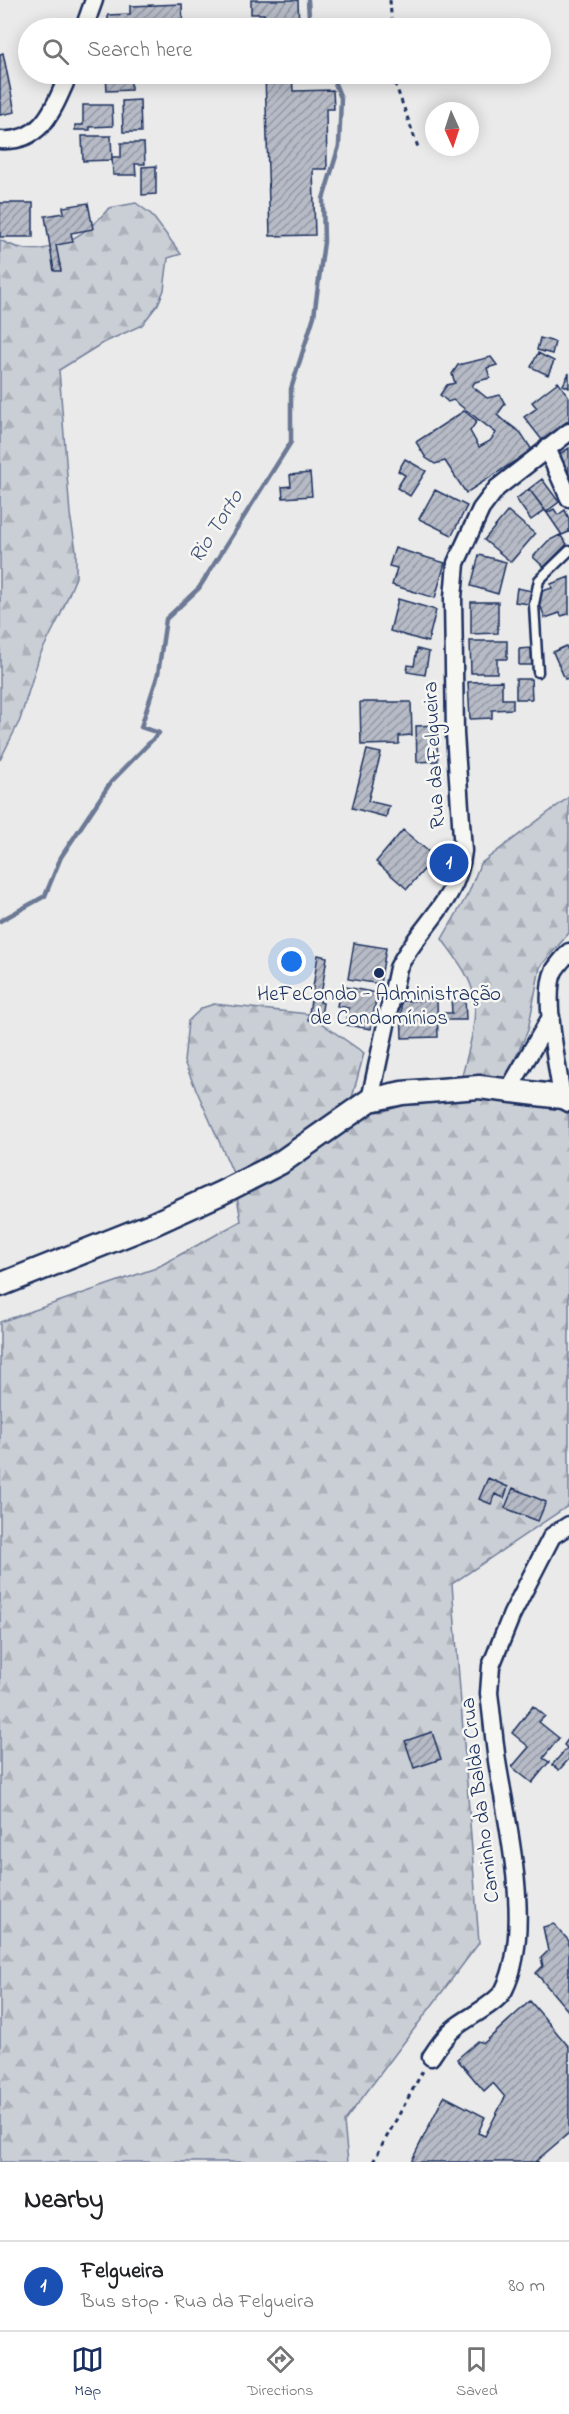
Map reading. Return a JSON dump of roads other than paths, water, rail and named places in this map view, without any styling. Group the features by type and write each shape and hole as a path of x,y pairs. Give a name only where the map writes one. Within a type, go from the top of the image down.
{"street":[{"path":"88,18 94,0"},
{"path":"0,140 12,141 28,136 44,124 64,84"},
{"name":"Rua da Felgueira","path":"370,1100 398,968 407,950 448,896 461,870 463,851 455,734 453,609 456,563 481,509 497,488 569,432"},
{"path":"548,448 569,498"},
{"path":"0,1285 151,1225 221,1193 280,1163 370,1100 402,1093 442,1089 509,1089 565,1099 551,1017 551,982 554,970 569,952"},
{"path":"509,1089 551,1017"},
{"name":"Caminho da Balda Crua","path":"431,2057 442,2040 456,2026 503,1992 510,1970 517,1936 515,1877 489,1693 491,1666 512,1614 552,1536 569,1525"}],"lane":[{"path":"538,672 534,604 539,580 569,551"}],"waterway":[{"name":"Rio Torto","path":"308,0 309,18"},
{"name":"Rio Torto","path":"0,921 45,896 61,857 111,782 159,733 141,727 158,674 166,619 199,588 291,442 291,389 314,316 324,242 323,199 339,146 341,98 335,84"}],"place":[{"name":"Felgueira","path":"449,863"},
{"name":"HeFeCondo - Administração de Condomínios","path":"379,973"}]}
